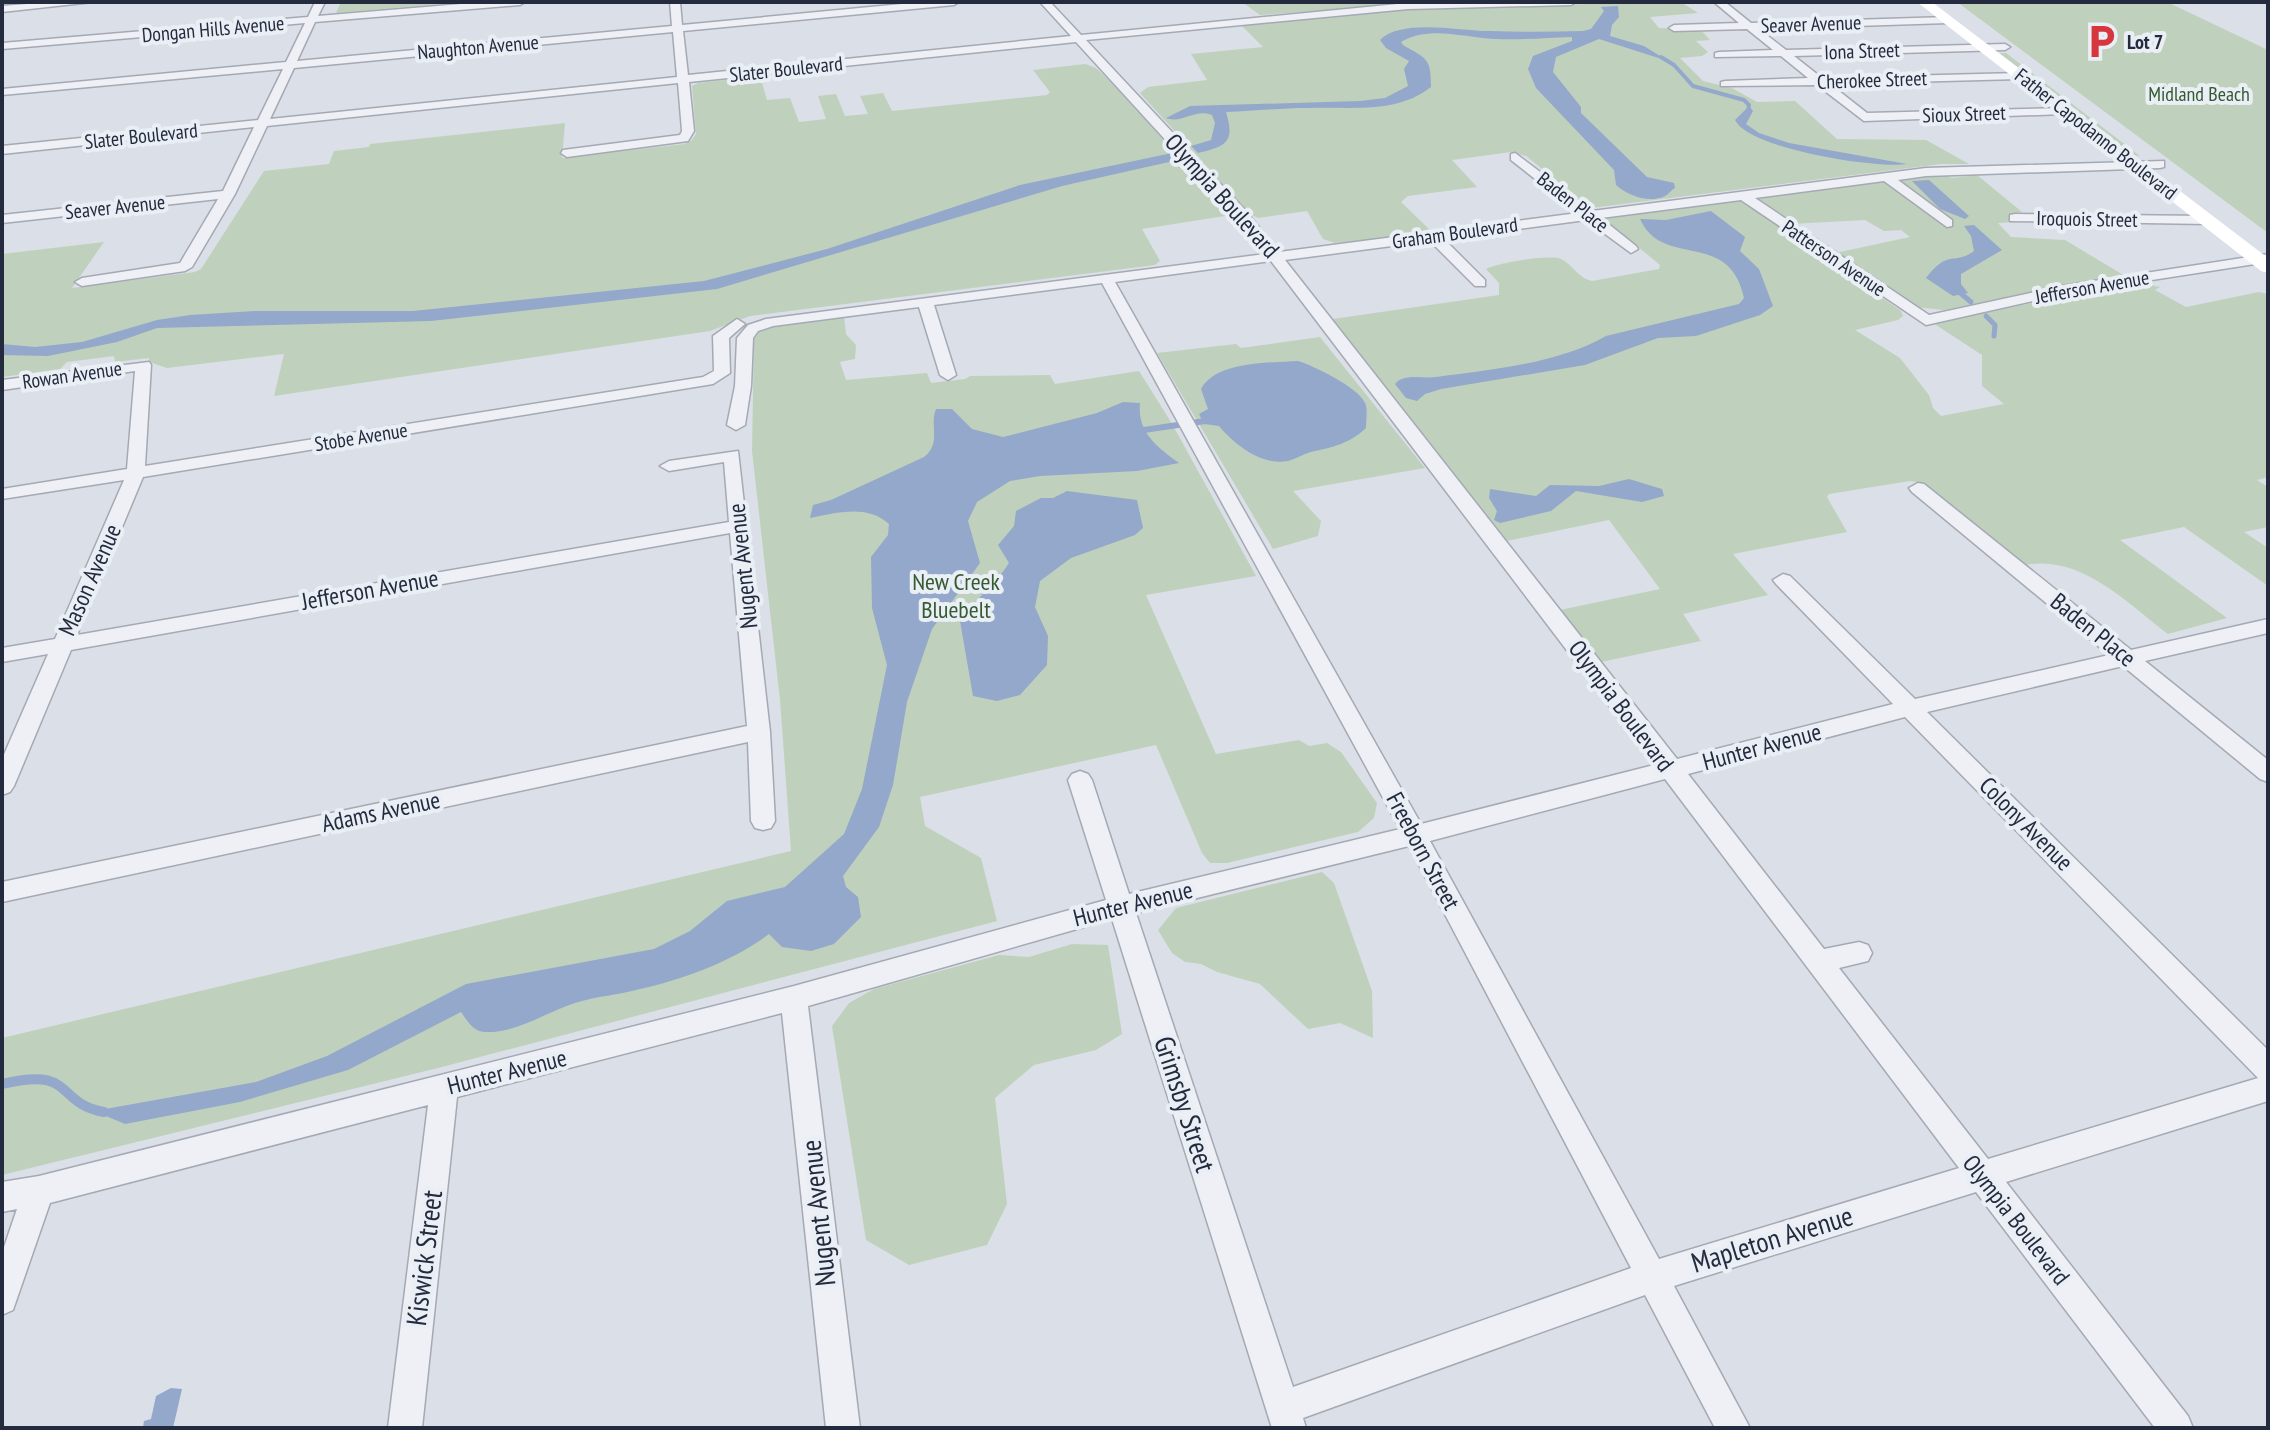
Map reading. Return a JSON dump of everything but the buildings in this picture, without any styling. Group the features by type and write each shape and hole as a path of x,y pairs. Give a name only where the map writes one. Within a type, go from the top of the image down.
{"main road":[{"name":"Father Capodanno Boulevard","path":"1924,2 2208,220 2266,258"},
{"name":"Father Capodanno Boulevard","path":"1945,2 2160,164 2266,258"}],"street":[{"path":"9,7 88,2"},
{"path":"82,282 185,267 228,194 320,2"},
{"name":"Dongan Hills Avenue","path":"2,46 520,2"},
{"path":"567,153 684,138 688,131 675,2"},
{"name":"Naughton Avenue","path":"2,92 954,2"},
{"name":"Olympia Boulevard","path":"1045,2 1276,256 2176,1428"},
{"name":"Slater Boulevard","path":"2,150 1408,6 1571,2"},
{"path":"1719,2 1822,82"},
{"name":"Seaver Avenue","path":"1674,28 1948,20"},
{"name":"Iona Street","path":"1719,55 2005,47"},
{"name":"Cherokee Street","path":"1725,84 2019,76"},
{"name":"Sioux Street","path":"1822,82 1864,117 2065,111"},
{"name":"Baden Place","path":"1515,157 1631,249"},
{"name":"Graham Boulevard","path":"745,326 1886,177 2016,167 2160,164"},
{"path":"1886,177 1947,223"},
{"name":"Seaver Avenue","path":"2,219 228,194"},
{"name":"Patterson Avenue","path":"1742,195 1926,320"},
{"name":"Iroquois Street","path":"2015,218 2208,220"},
{"path":"1433,236 1480,283"},
{"name":"Jefferson Avenue","path":"1926,320 2068,289 2266,258"},
{"name":"Freeborn Street","path":"1106,278 1415,835 1733,1428"},
{"path":"925,301 948,375"},
{"path":"736,425 743,386 745,326"},
{"name":"Stobe Avenue","path":"2,494 707,381 719,376 724,369 721,336 745,326"},
{"name":"Rowan Avenue","path":"2,385 143,365"},
{"name":"Mason Avenue","path":"2,786 136,473 143,365"},
{"path":"655,401 743,386"},
{"name":"Nugent Avenue","path":"669,466 732,455 759,732 763,821"},
{"name":"Baden Place","path":"1918,488 2268,773"},
{"name":"Jefferson Avenue","path":"2,655 739,526"},
{"name":"Colony Avenue","path":"1783,580 2268,1069"},
{"name":"Hunter Avenue","path":"2,1197 39,1191 794,998 1122,906 1670,771 1910,708 2268,626"},
{"name":"Adams Avenue","path":"2,892 759,732"},
{"name":"Grimsby Street","path":"1080,780 1286,1418"},
{"path":"1817,962 1859,953"},
{"name":"Nugent Avenue","path":"794,998 843,1428"},
{"name":"Kiswick Street","path":"405,1428 444,1088"},
{"name":"Mapleton Avenue","path":"1286,1418 1651,1277 2268,1088"},
{"path":"2,1299 39,1191"}],"green space":[{"path":"341,2 465,2 336,13"},
{"path":"1242,2 1455,2 1260,15"},
{"path":"1681,2 1698,13 1650,17 1659,28 1700,29 1710,40 1696,41 1708,52 1702,56 1680,58 1703,81 1732,88 1757,102 1795,101 1837,139 1926,140 1969,164 1941,164 1591,208 1526,156 1511,152 1452,160 1477,187 1408,196 1401,202 1430,230 1423,234 1335,243 1323,239 1307,211 1258,218 1250,214 1140,93 1148,87 1207,80 1191,54 1263,47 1241,25 1409,8"},
{"name":"Midland Beach","path":"1957,2 2167,2 2268,50 2268,233"},
{"path":"1999,53 2006,53 2140,156 2132,155"},
{"path":"1085,64 1096,68 1112,83 1227,210 1225,216 1142,229 1160,261 1155,265 750,316 710,331 274,396 284,354 167,368 149,362 149,358 115,362 114,356 67,362 60,369 2,377 2,254 104,242 72,288 195,272 201,269 264,171 329,164 334,151 369,147 370,144 565,123 562,158 684,144 696,134 692,86 698,83 760,76 767,100 790,98 799,122 826,119 818,96 836,94 845,116 868,114 860,96 883,93 892,111 1047,95 1050,92 1033,70"},
{"path":"1943,175 1952,178 1977,175 2022,212 2010,214 2017,222 1998,223 2011,237 2065,240 2125,276 1944,310 1915,307 1836,255 1910,237 1901,230 1884,231 1865,220 1790,224 1758,201 1762,196 1880,181 1899,189 1933,217 1952,226 1899,181"},
{"path":"1738,199 1901,311 1903,316 1898,320 1855,330 1900,358 1941,416 2004,404 1982,386 1982,355 1933,323 2135,282 2160,287 2155,290 2186,307 2259,292 2268,294 2268,477 2257,480 2268,487 2268,527 2244,532 2268,548 2268,586 2184,527 2120,540 2227,618 2168,634 2120,596 2084,574 2046,564 2025,565 1924,483 1910,481 1829,494 1827,497 1847,532 1733,554 1768,595 1683,614 1701,641 1601,662 1560,610 1660,589 1609,520 1507,541 1333,319 1499,295 1499,283 1486,269 1523,260 1561,259 1592,281 1659,269 1660,265 1601,216"},
{"name":"New Creek Bluebelt","path":"844,316 846,334 856,345 855,359 840,362 846,380 927,373 931,383 970,376 1050,375 1055,384 1139,371 1171,422 1256,576 1146,595 1216,754 1299,740 1309,746 1327,743 1341,752 1377,803 1374,818 1358,832 1227,863 1210,863 1202,853 1156,745 920,797 925,826 981,858 997,921 442,1067 2,1175 2,1038 791,851 780,700 752,451 754,334 762,327"},
{"path":"1320,337 1425,468 1293,491 1321,521 1318,536 1273,549 1157,353 1236,344 1241,348"},
{"path":"1322,872 1334,883 1372,991 1373,1038 1340,1023 1308,1029 1260,984 1217,972 1201,964 1185,962 1172,953 1158,930 1176,908"},
{"path":"1072,944 1108,945 1122,1034 1096,1050 1034,1065 995,1098 1007,1204 987,1245 909,1265 866,1240 832,1026 849,1003 874,989 999,955 1029,957"}],"water":[{"path":"1618,6 1619,17 1612,25 1610,36 1644,46 1668,61 1599,39 1556,57 1553,72 1581,107 1581,113 1647,177 1674,183 1675,188 1659,198 1639,197 1616,185 1614,170 1536,88 1528,69 1533,56 1572,41 1572,37 1495,39 1435,33 1412,37 1401,42 1426,60 1431,77 1431,87 1417,96 1372,107 1226,112 1230,130 1226,141 1216,148 1198,153 1191,146 1211,140 1215,123 1212,115 1200,113 1178,119 1166,118 1190,106 1385,98 1408,86 1404,69 1409,61 1386,48 1380,40 1390,33 1416,27 1583,31 1591,29 1604,11 1601,7"},
{"path":"1749,106 1753,111 1746,124 1759,133 1789,143 1907,164 1843,160 1764,140 1745,130 1735,120"},
{"path":"1172,153 1178,160 1062,186 717,289 431,321 157,328 117,342 48,356 2,355 2,344 35,347 82,342 157,320 190,315 255,311 413,311 704,281 827,249 1020,185"},
{"path":"1929,180 1969,216 1965,219 1940,209 1912,181"},
{"path":"1711,211 1745,237 1740,251 1759,269 1773,306 1760,315 1696,336 1658,338 1585,365 1441,389 1425,394 1417,401 1406,398 1395,384 1408,377 1436,377 1546,359 1606,336 1739,304 1744,298 1736,277 1725,263 1664,243 1650,234 1640,219 1666,220"},
{"path":"1974,225 2002,250 1961,274 1961,284 1968,293 1953,296 1926,278 1940,263 1974,251 1971,236 1964,226"},
{"path":"1298,361 1354,390 1365,403 1366,428 1340,444 1278,462 1249,452 1219,426 1204,424 1199,414 1208,409 1201,389 1208,380 1231,368 1245,365"},
{"path":"1123,402 1140,403 1145,431 1156,445 1179,463 1137,471 1040,476 1010,481 977,502 968,521 980,563 932,629 907,702 893,785 879,827 843,876 846,887 858,897 861,917 834,944 811,951 782,947 769,934 740,953 691,974 657,985 575,1003 511,1029 479,1031 461,1012 348,1070 240,1102 125,1124 94,1111 256,1082 327,1056 466,984 654,949 690,931 727,901 785,887 844,834 862,789 887,665 872,608 871,557 888,535 889,524 861,512 810,518 813,505 831,500 924,457 934,440 936,409 952,409 972,429 1003,437 1097,413"},
{"path":"1629,479 1662,489 1664,496 1642,502 1576,491 1551,511 1500,523 1494,520 1497,511 1489,498 1490,489 1536,496 1550,485 1599,486"},
{"path":"1067,491 1137,500 1143,528 1135,535 1071,558 1040,581 1035,607 1048,636 1047,665 1020,695 997,701 973,696 960,621 1009,563 998,545 1014,526 1016,511 1041,498 1053,498"},
{"path":"171,1388 182,1389 173,1428 143,1428 144,1421 151,1419 156,1396"}],"waterway":[{"path":"1661,57 1674,65 1693,86 1744,100 1749,105 1748,112"},
{"path":"1958,291 1971,302"},
{"path":"1986,316 1995,325 1994,336"},
{"path":"1137,431 1212,420"},
{"path":"2,1084 26,1080 54,1083 77,1101 104,1112"}],"place":[{"name":"Lot 7","path":"2101,42"}]}
